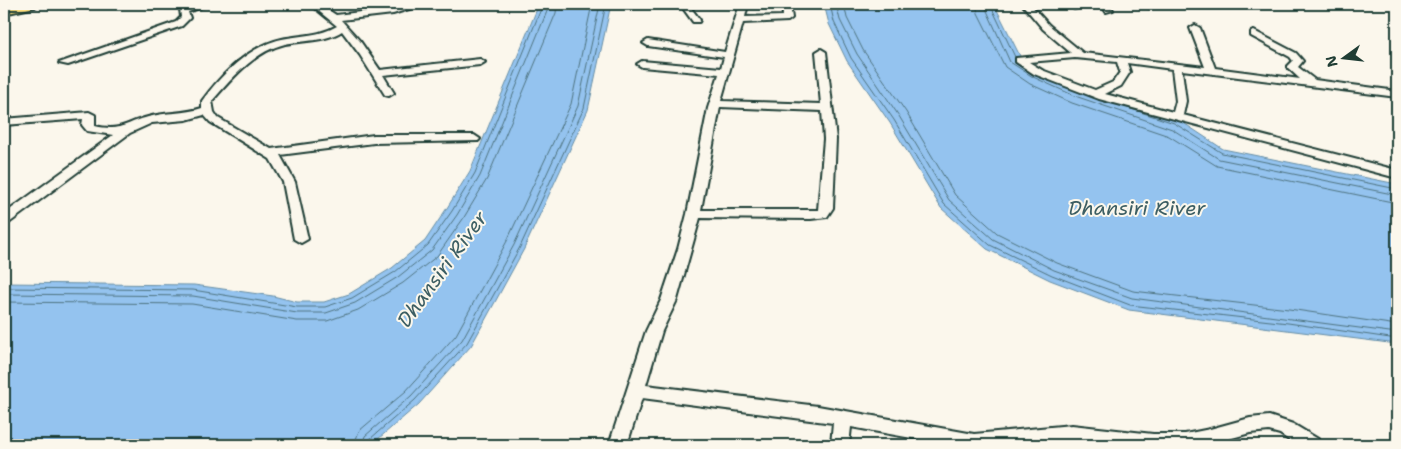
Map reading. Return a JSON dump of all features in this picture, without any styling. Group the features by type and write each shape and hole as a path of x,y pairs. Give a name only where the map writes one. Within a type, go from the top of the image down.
{"main road":[{"path":"4,8 16,4"},
{"path":"4,8 30,4"}],"street":[{"path":"64,63 179,24 186,18 183,11 206,4"},
{"path":"315,4 352,33 389,93"},
{"path":"301,239 289,182 275,157 214,120 208,110 207,101 210,95 259,50 282,42 329,34 340,22 421,4"},
{"path":"684,4 696,20"},
{"path":"618,445 654,331 669,300 694,214 715,104 744,4"},
{"path":"739,20 785,19 789,16 786,4"},
{"path":"1026,4 1046,27 1078,53 1078,56"},
{"path":"1195,28 1210,70"},
{"path":"1254,34 1293,55 1298,61 1292,66 1314,84"},
{"path":"648,43 729,55"},
{"path":"694,214 822,214 826,208 830,139 822,52"},
{"path":"1397,94 1121,59 1078,56 1019,60 1038,72 1095,94 1397,174"},
{"path":"1095,94 1115,86 1122,80 1125,72 1121,59"},
{"path":"377,73 480,62"},
{"path":"642,64 725,71"},
{"path":"1177,66 1181,101 1177,117"},
{"path":"715,104 827,108"},
{"path":"4,220 126,131 150,120 186,117 208,110"},
{"path":"4,122 89,115 88,125 91,129 105,132 126,131"},
{"path":"269,152 374,140 474,139"},
{"path":"635,390 843,418 974,442 1000,442 1039,435 1070,433 1106,435 1158,443 1178,442 1200,440 1261,424 1278,425 1311,445"},
{"path":"840,445 843,418"}],"water":[{"name":"Dhansiri River","path":"539,4 611,4 588,110 524,249 471,346 419,404 371,445 4,445 4,283 194,285 273,296 297,302 324,302 349,294 392,268 425,241 447,208 470,171"},
{"name":"Dhansiri River","path":"824,4 994,4 1020,56 1038,67 1079,85 1176,118 1223,149 1397,184 1397,344 1129,310 1050,280 987,249 941,208 890,123 847,61 829,24"}]}
